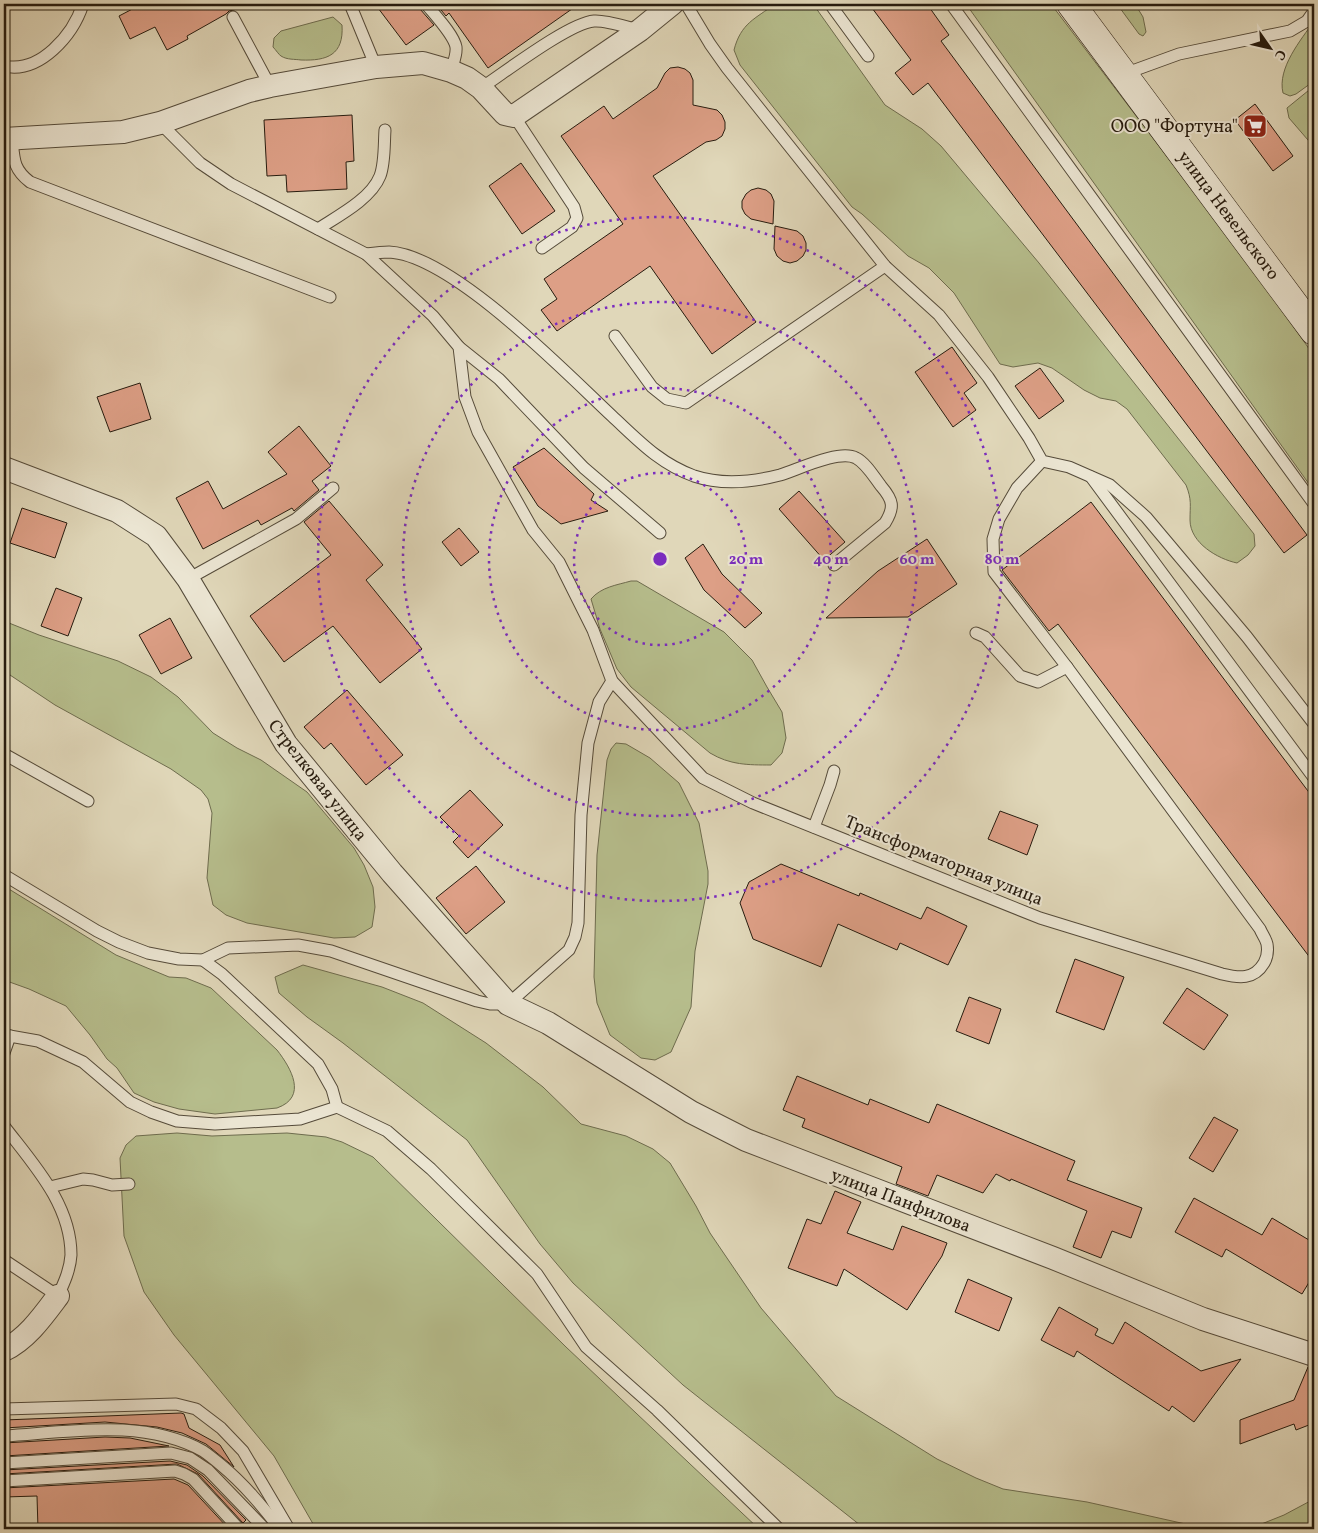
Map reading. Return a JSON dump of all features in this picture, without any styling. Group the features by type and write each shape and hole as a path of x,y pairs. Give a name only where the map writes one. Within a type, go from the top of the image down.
{"main road":[{"name":"улица Невельского","path":"1071,4 1123,75 1300,305 1314,331"}],"street":[{"path":"8,139 123,132 160,123 270,86 376,67 423,63 467,78 481,88 504,114 514,116 640,30 672,4"},
{"name":"Стрелковая улица","path":"4,468 116,511 156,536 188,579 286,744 392,873 508,1004"},
{"name":"улица Панфилова","path":"508,1004 548,1023 691,1112 746,1140 1044,1255 1203,1319 1314,1355"},
{"path":"4,1350 16,1345 42,1317 58,1296"}],"lane":[{"path":"4,66 13,68 38,61 68,35 83,4"},
{"path":"350,4 376,67"},
{"path":"426,4 452,37 456,46 451,71"},
{"path":"686,4 727,68 886,266 939,315 988,377 1029,438 1042,461 1069,467 1110,485 1146,517 1247,637 1314,724"},
{"path":"830,4 868,56"},
{"path":"951,4 1314,504"},
{"path":"1123,75 1179,54 1290,31 1308,21 1314,12"},
{"path":"233,17 270,86"},
{"path":"481,88 559,36 584,23 595,21 640,30"},
{"path":"514,116 574,206 577,218 572,227 542,248"},
{"path":"160,123 200,163 223,179 366,254 433,316 459,347 499,379 584,468 660,533"},
{"path":"318,229 354,206 377,182 381,174 385,130"},
{"path":"8,139 15,165 30,182 330,297"},
{"path":"366,254 389,252 405,255 426,263 481,298 523,333 657,458 695,476 733,483 781,475 833,458 854,457 861,462 887,492 892,503 890,515 885,523 834,564"},
{"path":"615,336 652,387 667,399 686,404 886,266"},
{"path":"4,875 97,931 148,953 179,959 203,960 228,948 298,945 331,951 490,1004 508,1004 569,950 575,937 578,923 581,815 588,743 599,702 612,681 593,630 559,562 533,530 478,432 465,397 459,347"},
{"name":"Трансформаторная улица","path":"612,681 703,778 753,803 1040,918 1231,976 1252,976 1261,969 1267,959 1267,943 1260,929 1067,667 994,572 993,540 999,519 1017,488 1042,461"},
{"path":"1090,476 1314,778"},
{"path":"188,579 296,519 333,488"},
{"path":"976,634 985,637 1020,676 1038,682 1067,667"},
{"path":"4,754 88,801"},
{"path":"814,827 834,771"},
{"path":"203,960 222,974 318,1064 332,1089 337,1107"},
{"path":"4,1053 7,1036 38,1041 83,1062 130,1102 177,1121 215,1124 300,1119 337,1107 387,1131 431,1169 537,1274 586,1347 657,1410 779,1529"},
{"path":"4,1126 50,1188 60,1207 70,1242 71,1257 58,1296 4,1260"},
{"path":"50,1188 83,1179 112,1185 129,1184"},
{"path":"4,1409 176,1404 196,1409 221,1428 243,1451 289,1529"},
{"path":"4,1436 99,1430 150,1432 169,1436 204,1452 232,1474 259,1502 280,1529"},
{"path":"4,1463 171,1453 190,1458 208,1470 265,1529"},
{"path":"4,1481 175,1471 193,1479 240,1529"}],"green space":[{"path":"775,4 813,4 885,105 922,129 941,146 1039,263 1254,534 1255,546 1248,555 1237,563 1214,554 1200,543 1191,528 1190,499 1186,485 1127,409 1116,401 1100,398 1084,390 1052,368 1038,363 1013,367 1000,364 954,293 929,268 908,256 852,207 740,65 734,50 741,34 750,22"},
{"path":"966,4 1051,4 1267,288 1314,356 1314,491"},
{"path":"1117,4 1135,4 1143,17 1146,32 1143,36 1139,34"},
{"path":"333,17 342,25 342,35 337,50 326,57 310,60 288,59 280,55 273,47 274,38 281,31"},
{"path":"1314,21 1314,81 1290,96 1283,93 1283,74 1291,55"},
{"path":"1314,86 1314,147 1289,118 1287,108"},
{"path":"637,581 724,632 752,660 782,712 786,738 782,753 771,765 732,762 710,753 631,687 617,669 600,629 591,599 604,589"},
{"path":"4,621 39,635 118,661 151,677 178,697 213,733 261,760 307,792 354,848 364,865 373,887 375,907 372,927 355,937 334,938 247,923 226,915 213,905 207,878 212,813 208,799 201,790 171,769 55,705 4,671"},
{"path":"616,743 626,744 650,758 679,783 699,823 708,871 708,884 695,951 691,1007 671,1052 655,1060 641,1058 610,1035 597,1003 594,977 597,855 607,760 611,749"},
{"path":"4,886 116,955 169,977 186,978 211,988 277,1050 287,1065 294,1082 292,1097 277,1108 215,1114 179,1109 154,1102 134,1093 117,1068 107,1059 66,1006 4,980"},
{"path":"303,965 382,987 423,1003 486,1043 543,1087 581,1124 626,1136 653,1149 670,1163 710,1233 761,1308 836,1396 937,1459 1003,1489 1087,1502 1208,1529 865,1529 683,1385 573,1283 540,1244 467,1140 307,1017 279,993 275,977"},
{"path":"177,1133 212,1136 287,1133 326,1137 342,1142 373,1157 566,1347 759,1529 316,1529 274,1456 174,1335 144,1292 124,1236 120,1158 126,1145 136,1136"},
{"path":"1314,1499 1314,1529 1249,1529 1284,1515"}],"building":[{"path":"142,4 245,4 229,11 187,36 188,39 167,50 155,27 130,39 119,16"},
{"path":"375,4 419,4 420,9 434,25 406,45"},
{"path":"436,4 579,4 488,68 449,13 446,16"},
{"path":"869,4 927,4 949,35 941,41 1307,535 1284,553 928,83 913,95 895,73 911,60"},
{"path":"678,67 690,73 693,80 693,105 717,110 725,122 725,129 722,136 716,140 706,142 653,176 756,322 712,354 650,266 557,331 541,310 557,299 544,279 623,224 561,136 604,106 613,119 657,88 670,68"},
{"name":"ООО \"Фортуна\"","path":"1255,104 1293,156 1273,171 1235,120"},
{"path":"352,115 354,161 346,162 347,189 287,192 286,175 267,176 264,120"},
{"path":"521,163 555,211 522,234 489,186"},
{"path":"758,188 766,190 771,194 774,201 773,224 751,219 742,208 742,201 746,194"},
{"path":"775,226 797,231 803,236 806,250 797,261 790,263 783,261 777,256 774,249"},
{"path":"952,347 977,383 964,393 976,410 953,427 915,372"},
{"path":"1040,368 1064,401 1039,419 1015,386"},
{"path":"140,383 151,419 110,432 97,397"},
{"path":"299,426 331,466 312,481 319,490 294,511 292,508 261,525 258,520 203,549 176,498 208,481 223,509 287,474 268,452"},
{"path":"544,448 594,494 591,500 608,511 561,524 538,506 513,467"},
{"path":"799,491 845,542 824,560 779,509"},
{"path":"329,501 383,565 366,580 422,649 380,683 333,626 284,662 250,616 331,555 304,522"},
{"path":"1091,502 1314,799 1314,963 1058,624 1049,631 1002,570"},
{"path":"22,508 67,523 55,558 10,543"},
{"path":"459,528 479,552 461,566 442,542"},
{"path":"927,539 957,584 908,617 826,618 878,571"},
{"path":"703,544 722,574 762,613 745,628 704,590 685,558"},
{"path":"56,588 82,598 68,636 41,626"},
{"path":"170,618 192,658 161,674 139,635"},
{"path":"347,690 403,755 366,785 331,743 324,749 304,727"},
{"path":"470,790 503,825 468,858 453,842 459,836 440,817"},
{"path":"1000,811 1038,825 1027,855 988,839"},
{"path":"781,864 859,896 860,893 921,919 927,907 967,926 948,965 900,943 897,950 838,924 821,967 753,939 740,903 749,882"},
{"path":"476,866 505,902 466,934 436,898"},
{"path":"1075,959 1124,977 1104,1030 1056,1012"},
{"path":"1187,988 1228,1015 1204,1050 1163,1023"},
{"path":"969,997 1001,1009 989,1044 956,1031"},
{"path":"797,1076 868,1105 870,1099 929,1123 937,1104 1075,1161 1067,1180 1142,1208 1131,1238 1112,1231 1101,1258 1073,1247 1087,1211 996,1174 983,1193 937,1175 928,1196 896,1184 902,1167 802,1127 805,1119 783,1110"},
{"path":"1214,1117 1238,1130 1213,1172 1189,1158"},
{"path":"835,1191 861,1202 847,1233 893,1250 902,1226 947,1243 942,1256 907,1310 844,1269 837,1286 788,1268 807,1219 821,1224"},
{"path":"1194,1198 1262,1235 1272,1218 1314,1243 1314,1274 1302,1294 1226,1249 1222,1257 1175,1232"},
{"path":"968,1279 1012,1298 999,1331 955,1312"},
{"path":"1059,1307 1098,1329 1095,1335 1113,1344 1125,1322 1201,1371 1241,1359 1194,1422 1172,1406 1169,1411 1077,1351 1074,1357 1041,1340"},
{"path":"1308,1367 1314,1368 1314,1423 1296,1430 1294,1424 1240,1444 1240,1420 1294,1400"},
{"path":"184,1414 189,1428 220,1445 234,1467 206,1444 182,1433 157,1427 105,1422 4,1428 4,1420"},
{"path":"105,1437 130,1438 169,1446 4,1456 4,1443"},
{"path":"170,1461 187,1465 203,1476 246,1520 243,1523 198,1474 177,1464 4,1474 4,1470"},
{"path":"174,1479 188,1485 229,1529 38,1529 37,1496 4,1497 4,1488"}],"place":[{"name":"ООО \"Фортуна\"","path":"1255,126"}]}
